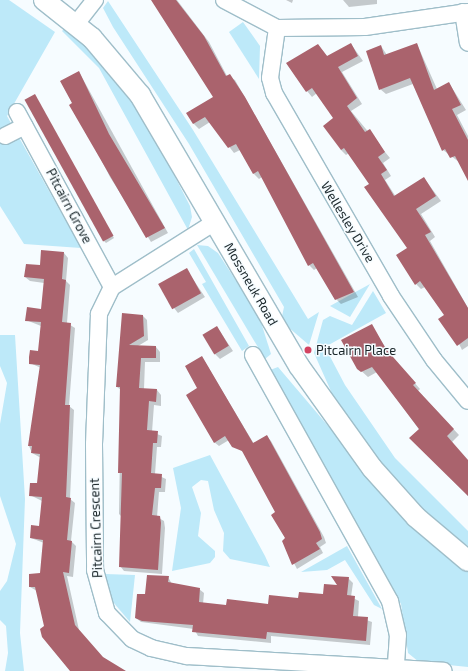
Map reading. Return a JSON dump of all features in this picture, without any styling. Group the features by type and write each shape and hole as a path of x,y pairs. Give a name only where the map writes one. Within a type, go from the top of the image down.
{"street":[{"name":"Mossneuk Road","path":"44,0 76,24 140,95 299,366 350,438 416,517 468,561"},
{"path":"76,24 96,0"},
{"path":"224,0 277,28 365,27 466,12 468,43"},
{"name":"Wellesley Drive","path":"277,28 270,78 274,93 392,296 434,360 468,401"},
{"name":"Pitcairn Grove","path":"17,112 112,287"},
{"path":"5,136 25,126"},
{"path":"112,287 215,222"},
{"name":"Pitcairn Crescent","path":"112,287 96,324 94,444 95,570 98,591 114,622 132,638 150,648 187,656 396,666 444,671"},
{"path":"253,355 390,601 398,635 396,666"}],"shaded area":[{"path":"0,0 9,0 55,32 7,116 81,248 24,244 0,206"},
{"path":"108,1 193,130 308,319 319,312 309,345 281,321 284,307 189,144 113,27 103,8"},
{"path":"243,22 260,46 259,79 229,32"},
{"path":"66,27 94,53 145,118 190,206 192,217 188,230 99,68 62,31"},
{"path":"197,245 208,246 218,253 259,316 271,354 265,359"},
{"path":"194,249 249,346 242,351 202,284 206,282 189,253"},
{"path":"370,284 350,317 330,306"},
{"path":"373,291 386,313 325,347 345,385 395,458 468,531 468,546 438,524 374,456 338,407 314,353 323,320 330,316 352,325"},
{"path":"0,335 15,335 25,499 20,633 24,671 5,671 8,653 6,626 0,620 0,591 7,581 16,544 0,496 0,424 7,383 0,366"},
{"path":"278,367 385,493 468,572 468,667 419,662 408,653 401,604 270,370"},
{"path":"210,455 270,567 230,559 223,551 224,533 214,510 208,481 201,480 192,487 201,513 198,536 215,551 215,557 210,563 172,571 181,508 173,468"},
{"path":"347,546 382,609 374,605 345,560 327,570 301,572"},
{"path":"105,574 135,575 130,622 113,602"}],"building":[{"path":"151,0 176,0 204,36 226,76 230,74 245,97 354,292 335,300 313,263 308,266 258,171 253,174 236,144 228,148 205,117 193,124 186,113 213,97"},
{"path":"351,43 358,56 338,67 357,98 347,106 365,132 370,129 385,152 378,157 387,170 381,174 394,196 424,177 436,196 416,209 431,232 425,235 468,308 468,338 457,346 438,319 444,315 420,281 415,285 396,255 407,248 364,187 369,184 344,148 341,150 323,126 333,118 312,88 306,92 286,63 318,44 327,56"},
{"path":"417,43 434,90 449,82 461,105 452,109 468,140 468,181 455,156 450,158 445,149 442,151 410,78 379,90 366,51 381,45 384,55"},
{"path":"79,71 109,134 165,228 146,238 69,105 72,103 60,81"},
{"path":"35,94 114,236 103,242 25,100"},
{"path":"41,250 64,252 62,279 66,280 62,322 71,323 65,405 70,405 66,497 71,498 67,540 72,541 69,573 63,572 75,625 103,657 126,671 70,671 42,637 40,629 44,626 35,587 29,587 29,574 40,573 43,540 30,538 31,525 39,526 42,497 29,496 30,483 37,483 40,454 31,453 32,446 28,446 40,365 29,364 29,357 30,350 38,351 41,322 25,321 27,307 41,309 44,279 24,277 26,264 40,265"},
{"path":"187,268 201,293 172,309 158,284"},
{"path":"122,313 143,315 144,336 129,345 156,346 156,358 141,358 139,388 157,389 156,402 149,401 147,430 158,431 157,443 153,443 151,473 162,474 161,488 155,488 152,515 160,516 161,523 158,570 119,567 122,473 118,473 120,387 116,387"},
{"path":"372,324 386,349 416,383 413,385 454,429 447,436 468,460 468,496 409,438 419,429 372,367 361,372 357,369 341,340"},
{"path":"217,326 229,346 214,354 202,335"},
{"path":"202,356 253,443 267,435 320,532 322,539 316,543 320,549 292,565 282,541 285,538 271,515 275,512 242,451 232,447 225,436 214,443 186,395 197,388 185,366"},
{"path":"147,575 169,576 168,582 200,588 199,602 226,605 227,599 268,604 269,595 298,598 299,592 323,594 324,584 337,585 331,576 349,577 347,595 355,596 353,616 368,617 366,641 267,632 266,639 192,632 193,625 142,621 135,618 137,594 145,594"}],"place":[{"name":"Pitcairn Place","path":"308,350"}]}
